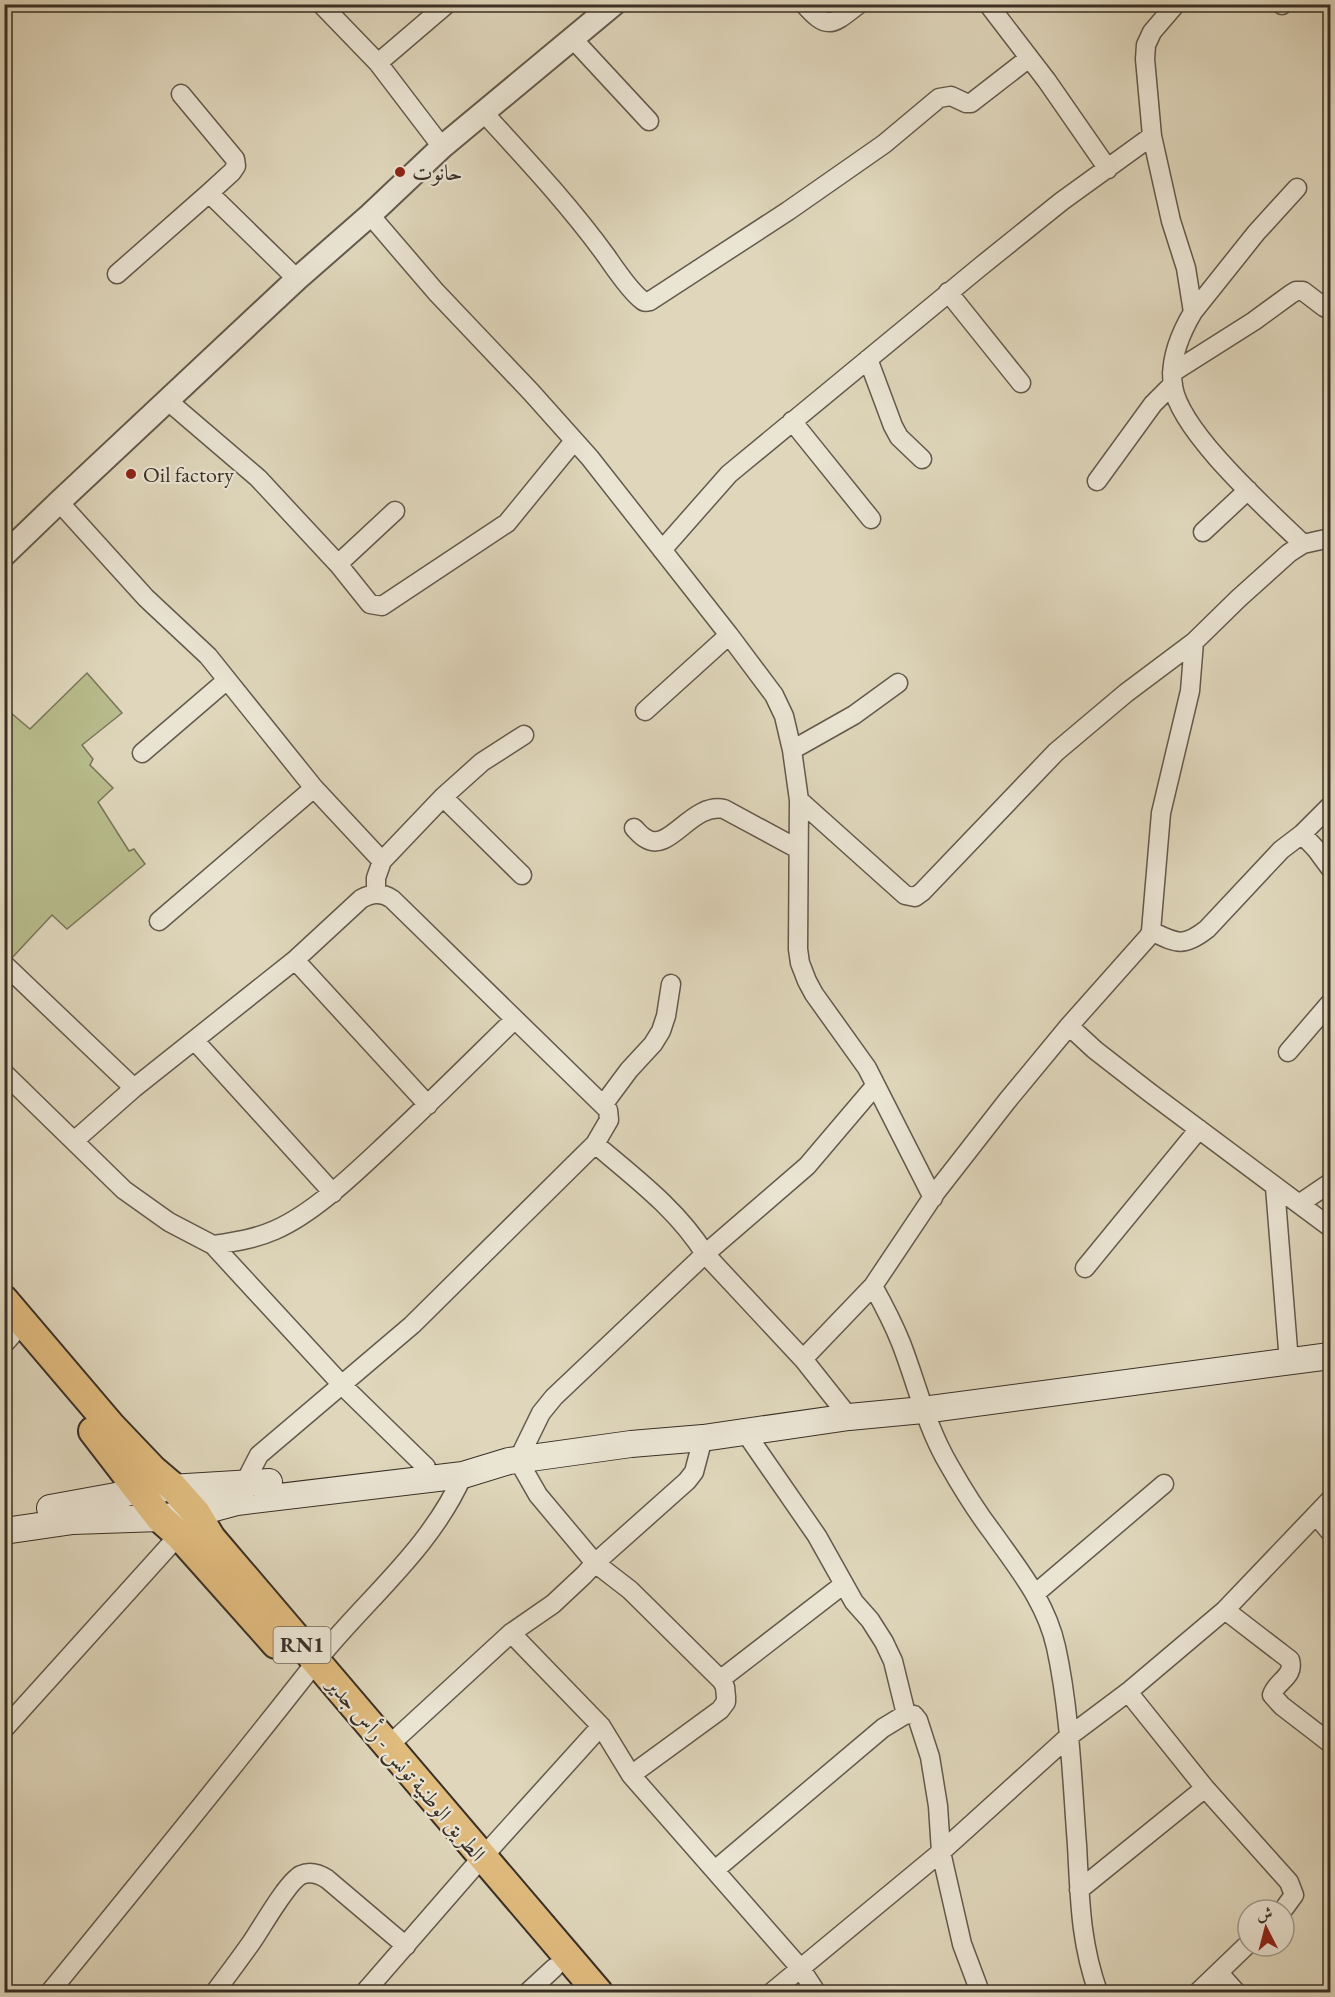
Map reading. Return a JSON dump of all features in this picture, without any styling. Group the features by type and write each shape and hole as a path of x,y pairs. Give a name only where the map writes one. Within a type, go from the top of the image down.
{"main road":[{"name":"الطريق الوطنية تونس - رأس جدير","path":"4,1300 112,1427 196,1512 211,1538 311,1669 477,1864 598,1992"},
{"name":"الطريق الوطنية تونس - رأس جدير","path":"7,1335 104,1443 137,1490 169,1527 388,1746 554,1968 575,1992"},
{"path":"4,1530 74,1521 169,1527 196,1512 237,1502 463,1475 513,1461 631,1444 703,1438 849,1417 923,1410 1330,1356"},
{"path":"4,1515 80,1504 137,1490 244,1484 476,1461 513,1461"}],"street":[{"path":"321,4 378,63 442,147"},
{"path":"378,63 447,4"},
{"path":"4,555 297,279 370,215 442,147 614,4"},
{"path":"804,4 822,22 830,22 838,20 859,4"},
{"path":"988,4 1108,169"},
{"path":"1176,4 1152,32 1146,45 1145,58 1152,136 1171,221 1186,268 1193,312"},
{"path":"572,39 650,122"},
{"path":"484,113 546,181 587,229 643,302 646,302 788,211 884,144 939,98 951,96 971,103 1029,58"},
{"path":"117,274 209,193 236,166 235,159 181,94"},
{"path":"662,550 729,474 948,292 1062,201 1152,136"},
{"path":"1297,188 1256,233 1193,312 1182,330 1176,347 1172,379 1175,394 1189,422 1210,449 1303,544"},
{"path":"209,193 297,279"},
{"path":"370,215 436,292 574,441 774,695 784,716 792,750 799,800 798,949 800,963 814,994 867,1068 933,1198"},
{"path":"1097,481 1172,379 1294,292 1303,291 1330,310"},
{"path":"948,292 1021,383"},
{"path":"868,358 893,426 899,437 922,459"},
{"path":"168,401 258,478 338,564 370,604 382,606 507,523 574,441"},
{"path":"792,421 871,519"},
{"path":"1203,532 1248,490"},
{"path":"59,502 146,598 208,656 314,788 382,861"},
{"path":"338,564 394,511"},
{"path":"799,800 905,895 915,897 1056,752 1126,693 1194,642 1289,553 1303,544 1330,538"},
{"path":"645,711 729,635"},
{"path":"803,1359 873,1286 933,1198 1007,1101 1069,1026 1145,942 1151,931 1161,813 1190,691 1194,642"},
{"path":"142,753 227,680"},
{"path":"792,750 854,715 898,683"},
{"path":"376,894 376,878 382,861 443,797 482,762 524,735"},
{"path":"159,921 314,788"},
{"path":"443,797 522,875"},
{"path":"1151,931 1179,943 1195,939 1281,850 1302,834 1330,806"},
{"path":"634,828 646,840 666,839 700,812 716,807 724,809 798,849"},
{"path":"1302,834 1330,868"},
{"path":"74,1141 134,1088 295,960 356,902 371,894 392,898 608,1110 609,1120 595,1144 412,1326 259,1455 244,1484"},
{"path":"295,960 428,1105"},
{"path":"4,964 134,1088"},
{"path":"603,1105 662,1031 671,984"},
{"path":"1288,1052 1330,1003"},
{"path":"213,1245 274,1231 290,1223 333,1193 515,1020"},
{"path":"1069,1026 1095,1050 1330,1227"},
{"path":"195,1041 333,1193"},
{"path":"4,1073 124,1190 169,1222 213,1245 343,1386 426,1467"},
{"path":"631,1775 723,1707 726,1691 721,1679 630,1590 595,1563 538,1495 513,1461 541,1413 554,1397 705,1254 807,1166 875,1086"},
{"path":"1085,1268 1199,1129"},
{"path":"595,1144 676,1217 694,1237 705,1254 803,1359 849,1417"},
{"path":"1299,1204 1330,1183"},
{"path":"1275,1187 1290,1362"},
{"path":"873,1286 901,1342 923,1410 948,1464 992,1532 1036,1593 1056,1646 1065,1697 1080,1912 1086,1954 1098,1992"},
{"path":"744,1432 817,1536 844,1584 884,1642 893,1661 906,1714"},
{"path":"388,1746 511,1633 553,1604 595,1563 687,1481 694,1472 703,1438"},
{"path":"50,1992 311,1669 434,1528 463,1475"},
{"path":"1036,1593 1164,1484"},
{"path":"771,1992 941,1852 1068,1737 1128,1692 1225,1610 1330,1500"},
{"path":"1317,1516 1330,1532"},
{"path":"7,1720 169,1527"},
{"path":"721,1679 844,1584"},
{"path":"1225,1610 1290,1660 1292,1666 1290,1672 1273,1691 1273,1696 1282,1706 1330,1743"},
{"path":"511,1633 601,1726 631,1775 801,1969 816,1992"},
{"path":"1128,1692 1205,1788 1292,1886 1294,1895 1292,1898"},
{"path":"715,1870 875,1735 906,1714 912,1714 917,1718 930,1757 938,1806 941,1852 962,1944 980,1992"},
{"path":"365,1992 601,1726"},
{"path":"1079,1890 1205,1788"},
{"path":"214,1992 251,1944 291,1882 302,1875 316,1874 327,1879 406,1946"},
{"path":"1198,1992 1236,1956"},
{"path":"528,1992 554,1968"},
{"path":"1219,1973 1236,1992"}],"green space":[{"path":"87,673 122,713 82,745 93,759 90,765 113,788 98,802 129,851 134,849 145,864 67,929 52,915 9,961 4,957 4,707 30,729"}],"place":[{"name":"حانوت","path":"400,172"},
{"name":"Oil factory","path":"131,474"}]}
